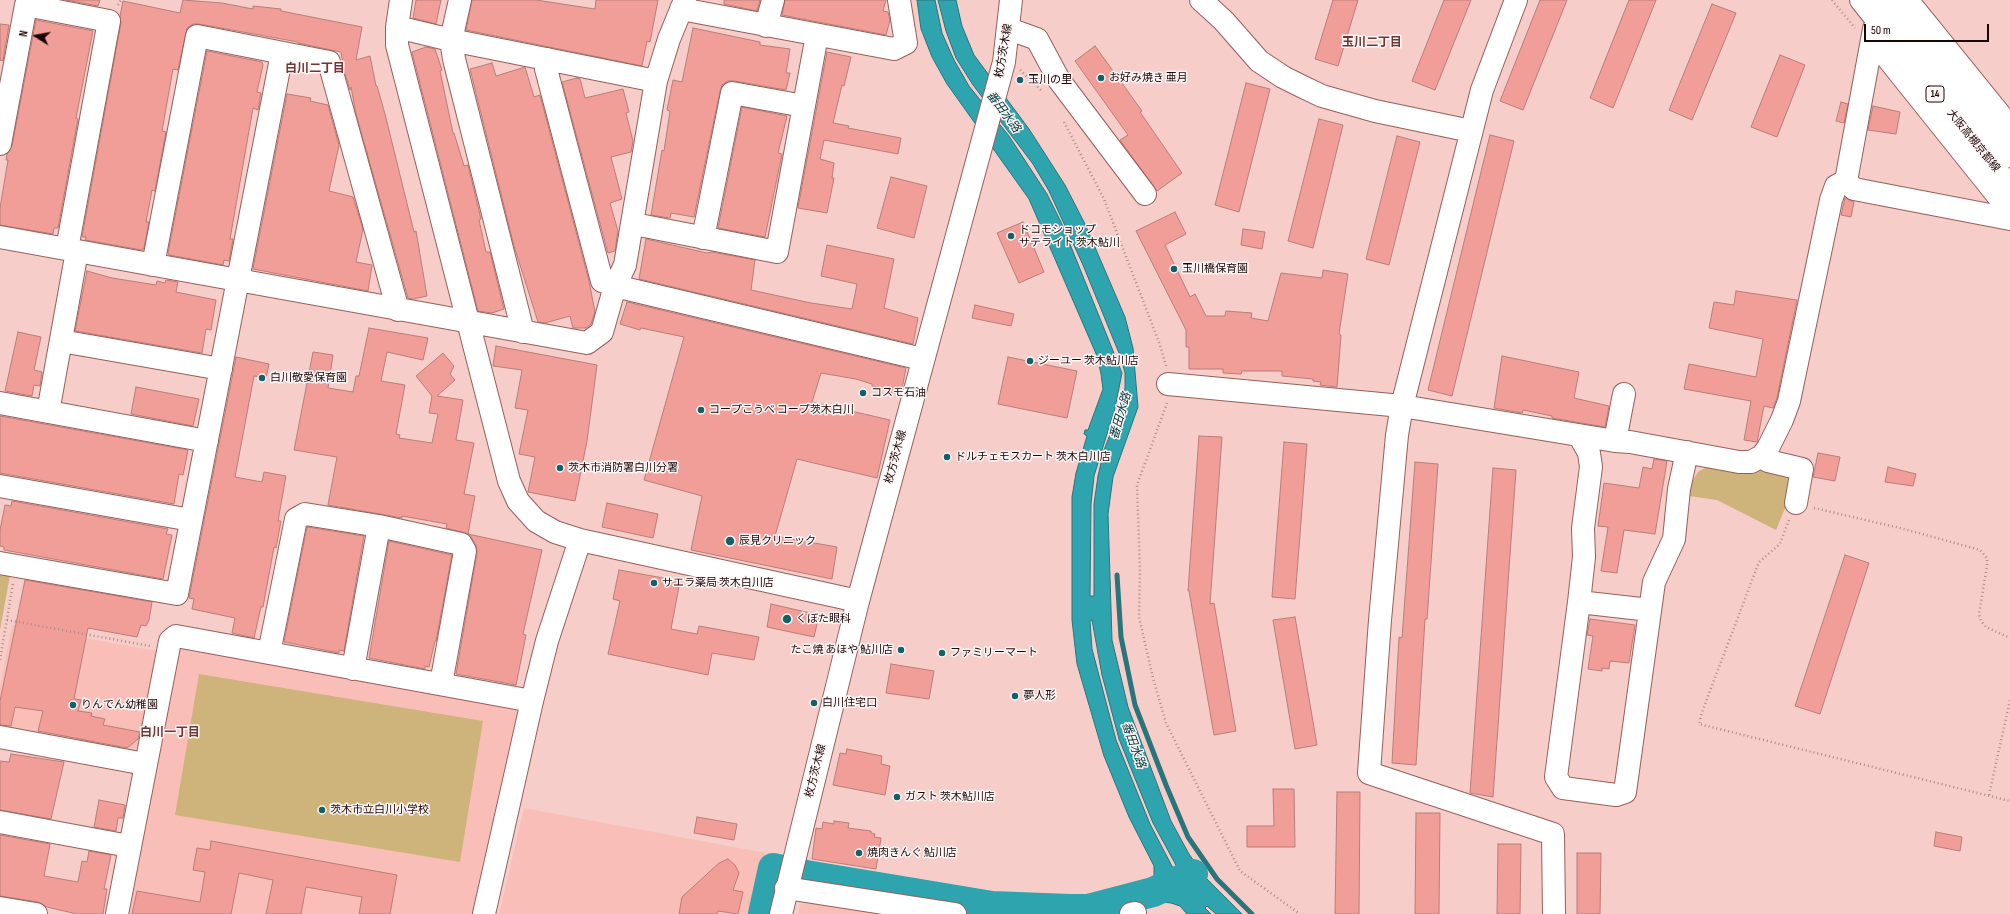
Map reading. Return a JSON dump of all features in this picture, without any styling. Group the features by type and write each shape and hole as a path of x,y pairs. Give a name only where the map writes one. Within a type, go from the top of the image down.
{"street":[{"path":"401,0 397,28 397,45 509,481 518,501 536,521 555,532 580,540 858,601"},
{"path":"460,0 451,40 454,59 523,332"},
{"path":"766,26 773,0"},
{"path":"0,237 468,323 587,343 602,332 616,286 625,265 634,224 656,81 669,39 683,5 766,26 894,50 906,43 899,0"},
{"name":"枚方茨木線","path":"781,914 858,601 922,359 1003,66 1012,0"},
{"path":"1201,0 1224,21 1259,61 1283,77 1301,86 1322,96 1470,131"},
{"path":"1516,0 1482,90 1470,131 1402,406 1397,435 1369,773 1553,834 1554,914"},
{"name":"大阪高槻京都線","path":"1861,0 2010,187"},
{"name":"大阪高槻京都線","path":"1886,0 2010,156"},
{"path":"1907,0 2010,127"},
{"path":"0,144 26,5 109,21 72,250 61,341 48,412"},
{"path":"397,28 656,81"},
{"path":"1009,29 1037,39 1059,80 1145,194"},
{"path":"1846,181 1873,34"},
{"path":"1873,34 2010,211"},
{"path":"634,224 777,252 817,35"},
{"path":"153,265 197,36 329,62 398,310"},
{"path":"8,564 177,594 282,53"},
{"path":"547,59 546,69 602,281 616,286 922,359"},
{"path":"703,238 732,93 804,106"},
{"path":"1846,181 1854,189 2010,219"},
{"path":"1168,384 1402,406 1615,441 1630,442 1745,463 1762,456 1778,430 1789,401 1831,200 1836,186 1846,181"},
{"path":"61,341 221,369"},
{"path":"1615,441 1624,394"},
{"path":"0,403 207,442"},
{"path":"1579,435 1589,453 1591,467 1583,528 1584,557 1579,602 1556,777 1563,788 1616,795 1625,792 1654,582 1674,539 1679,489 1687,452"},
{"path":"1762,456 1768,461 1802,469 1796,503"},
{"path":"0,486 191,520"},
{"path":"269,653 296,519 305,514 379,526 461,544 465,551 442,684"},
{"path":"353,669 379,526"},
{"path":"484,914 547,641 580,540"},
{"path":"1579,602 1650,610"},
{"path":"117,914 168,649 170,641 176,636 532,701"},
{"path":"0,737 145,764"},
{"path":"0,822 129,846"},
{"path":"789,877 955,914"},
{"path":"0,908 36,914"}],"path":[{"path":"1832,0 1860,35 1873,34"},
{"path":"1003,66 1019,69 1044,94"},
{"path":"1062,118 1104,198 1160,345 1168,384 1166,406 1137,484 1140,571 1139,617 1153,678 1166,723 1240,871 1300,914"},
{"path":"2010,638 1986,627 1981,621 1979,614 1987,566 1986,558 1980,550 1904,529 1796,503 1780,544 1759,562 1702,712 1699,724 2010,801"},
{"path":"0,660 7,620 8,564"},
{"path":"7,620 168,649"},
{"path":"1989,795 2010,700"}],"shaded area":[{"path":"1710,465 1758,468 1795,475 1788,501 1776,530 1717,500 1689,496 1690,485 1698,472"},
{"path":"0,573 10,575 0,630"},
{"path":"12,625 157,651 142,744 130,753 0,729 0,686"},
{"name":"茨木市立白川小学校","path":"179,645 519,707 475,914 125,914"},
{"path":"199,674 483,721 460,862 175,815"},
{"path":"524,808 766,853 754,914 499,914"},
{"path":"811,900 914,914 798,914 800,905"}],"water":[{"name":"番田水路","path":"917,0 935,0 942,33 954,60 969,86 1009,136 1047,194 1061,222 1122,373 1115,408 1094,476 1091,504 1090,596 1094,596 1094,504 1098,476 1104,450 1120,409 1125,388 1125,373 1121,358 1083,265 1049,191 1033,164 973,85 956,58 946,31 938,0 956,0 962,26 974,55 1029,129 1065,185 1085,224 1125,317 1133,348 1138,407 1113,477 1108,514 1112,640 1128,707 1171,821 1189,854 1206,878 1242,914 1216,914 1207,906 1205,908 1211,914 1187,914 1180,906 1163,902 1160,885 1154,878 1154,866 1129,817 1104,756 1077,664 1072,620 1072,497 1076,473 1087,436 1084,434 1085,430 1088,430 1103,389 1097,356 1029,199 947,84 932,57 921,29","holes":["1092,620 1102,675 1119,739 1153,823 1177,867 1174,870 1150,824 1116,740 1092,649 1090,621"]}],"building":[{"path":"66,0 100,0 98,6"},
{"path":"183,0 222,3 253,9 253,6 281,9 281,11 362,27 356,60 370,56 376,86 385,114 414,232 416,231 427,296 413,299 408,298 356,114 351,87 350,90 345,74 341,52 298,42 199,24 193,24 187,28 178,70 173,69 162,131 166,132 155,191 152,190 146,222 149,222 144,248 142,250 85,240 86,237 82,237 121,23 120,16 123,1 180,13"},
{"path":"416,0 441,0 436,24 413,18"},
{"path":"472,0 536,0 595,9 596,0 658,0 650,42 647,41 642,66 466,30"},
{"path":"724,0 760,0 757,11 724,4"},
{"path":"785,0 886,0 883,11 888,12 890,20 886,35 782,15"},
{"path":"1333,0 1358,0 1338,66 1315,59"},
{"path":"1444,0 1471,0 1435,90 1412,81"},
{"path":"1540,0 1567,0 1523,110 1500,101"},
{"path":"1629,0 1656,0 1613,108 1590,98"},
{"path":"1712,4 1736,13 1692,120 1669,110"},
{"path":"36,20 93,31 76,118 78,119 58,228 54,228 53,234 0,225 0,208 8,160 6,160 7,154 12,146"},
{"path":"0,24 9,25 3,61 0,60"},
{"path":"693,28 760,42 760,45 790,49 786,73 790,73 786,90 734,81 728,81 722,85 694,217 671,213 670,218 651,215 662,150 664,151 670,111 667,110 673,80 682,82"},
{"path":"1095,46 1142,111 1140,112 1182,173 1157,191 1120,140 1128,135 1075,61"},
{"path":"426,47 435,49 442,70 440,71 453,133 464,166 468,165 481,219 479,220 486,252 490,252 504,309 492,313 478,311 412,52"},
{"path":"207,51 262,62 263,65 257,92 261,93 258,110 253,108 230,239 233,239 229,261 224,260 223,265 169,255 168,253"},
{"path":"827,52 851,57 844,86 842,85 833,123 849,126 848,128 901,138 898,154 824,140 820,159 834,163 832,178 834,178 827,213 798,208"},
{"path":"1780,55 1805,65 1777,137 1751,127"},
{"path":"492,63 496,76 525,67 534,97 540,95 589,281 595,312 591,324 586,328 573,328 570,316 545,323 538,322 514,246 470,69"},
{"path":"577,78 580,79 585,98 623,89 629,112 626,113 633,141 631,152 611,157 622,199 610,203 618,231 615,251 608,253 562,82"},
{"path":"1246,83 1270,89 1239,212 1215,205"},
{"path":"287,94 311,98 310,101 328,105 339,145 329,191 353,197 363,229 356,262 372,265 368,291 253,269"},
{"path":"1841,102 1848,104 1844,123 1836,121"},
{"path":"1873,106 1900,112 1896,134 1868,130"},
{"path":"742,107 787,116 778,153 782,154 765,237 718,228"},
{"path":"1319,119 1343,125 1313,248 1288,241"},
{"path":"1490,135 1514,141 1452,396 1428,390"},
{"path":"1397,136 1420,142 1389,265 1366,259"},
{"path":"891,177 927,186 914,238 877,228"},
{"path":"1845,198 1854,202 1851,217 1841,215"},
{"path":"1175,212 1186,234 1165,245 1190,297 1195,294 1206,316 1225,316 1226,311 1252,313 1251,318 1268,321 1281,273 1322,278 1323,270 1348,274 1339,334 1341,335 1337,387 1320,385 1321,382 1313,381 1313,379 1282,376 1282,371 1242,371 1241,374 1223,373 1223,369 1189,369 1189,347 1186,347 1186,330 1136,231"},
{"path":"1023,222 1044,272 1019,283 997,233"},
{"path":"1243,229 1265,232 1262,249 1241,245"},
{"path":"646,239 707,253 712,252 755,260 751,290 811,303 852,309 857,284 821,276 827,245 894,259 884,308 918,318 913,344 639,279"},
{"path":"87,271 112,278 156,285 157,281 165,283 166,280 178,282 176,292 216,300 211,330 206,329 202,353 75,331"},
{"path":"1736,291 1797,300 1777,398 1773,408 1764,406 1757,442 1744,440 1751,401 1684,389 1689,364 1756,377 1763,339 1709,328 1714,302 1734,305"},
{"path":"627,302 906,368 901,394 888,392 888,389 872,386 872,384 856,379 821,373 812,402 890,420 877,478 797,459 775,536 837,547 832,579 691,550 702,496 644,480 684,337 641,328 640,330 620,324"},
{"path":"975,305 1014,314 1011,326 972,318"},
{"path":"369,328 428,338 423,360 387,352 381,381 405,385 396,434 400,435 399,438 432,443 438,414 429,413 432,396 416,376 443,353 454,366 450,374 455,380 437,396 463,400 456,440 474,443 464,494 475,496 468,534 446,528 447,524 328,505 337,457 294,450 313,352 333,355 328,388 353,392 356,376 359,376"},
{"path":"18,332 41,337 34,370 42,372 40,386 34,385 32,396 5,391"},
{"path":"496,346 597,365 587,441 575,501 528,492 535,457 519,454 528,410 515,408 522,370 493,366"},
{"path":"1502,356 1579,372 1574,398 1609,406 1605,427 1552,418 1552,416 1523,410 1522,413 1494,408"},
{"path":"236,357 269,364 266,378 254,376 235,477 262,482 264,472 286,476 278,521 281,521 276,548 274,547 263,607 261,607 254,638 232,633 235,618 192,609 194,599 189,598"},
{"path":"1008,357 1077,371 1067,418 998,404"},
{"path":"136,387 199,399 193,426 131,414"},
{"path":"0,416 188,450 183,475 179,474 174,504 0,473"},
{"path":"1199,436 1222,437 1210,604 1214,603 1236,731 1214,735 1188,591"},
{"path":"1284,442 1307,444 1295,599 1272,597"},
{"path":"1818,453 1840,457 1835,481 1813,477"},
{"path":"1654,459 1667,461 1655,534 1624,530 1617,573 1601,571 1608,527 1598,526 1604,483 1639,488 1643,467 1652,469"},
{"path":"1415,462 1438,464 1427,619 1425,619 1416,765 1392,763 1399,637 1402,638"},
{"path":"1888,467 1916,474 1913,486 1885,482"},
{"path":"1493,468 1516,470 1493,797 1470,793"},
{"path":"12,501 168,529 166,534 172,535 163,579 4,550 4,547 0,546 0,530 5,505 11,506"},
{"path":"607,503 658,514 653,538 602,527"},
{"path":"307,527 364,536 344,651 339,650 339,653 284,642"},
{"path":"469,534 542,550 523,634 526,635 516,685 456,674 477,553 476,545"},
{"path":"389,541 452,555 436,641 429,667 425,666 425,669 369,658"},
{"path":"1845,555 1869,563 1820,714 1795,706"},
{"path":"619,570 680,581 671,629 697,634 699,626 759,637 754,660 712,653 708,675 608,654 620,601 613,599"},
{"path":"25,580 152,602 149,620 146,626 141,625 137,637 88,628 74,699 81,700 78,711 92,713 91,716 105,719 103,725 140,732 138,739 127,748 38,731 43,711 15,707 11,726 0,725 0,701"},
{"path":"771,604 819,615 814,637 767,627"},
{"path":"1295,617 1317,745 1295,749 1273,620"},
{"path":"1590,619 1635,625 1629,663 1610,661 1609,669 1602,668 1602,671 1588,669 1593,636 1587,635"},
{"path":"891,664 934,671 929,699 886,693"},
{"path":"847,749 882,756 881,764 890,766 885,795 833,785 840,753 846,754"},
{"path":"11,754 64,762 51,819 0,810 0,761 9,762"},
{"path":"1273,789 1294,789 1295,847 1247,847 1247,826 1274,826"},
{"path":"1337,792 1360,792 1359,914 1335,914"},
{"path":"99,800 125,805 123,818 118,818 116,831 94,827"},
{"path":"1416,813 1440,813 1439,914 1415,914"},
{"path":"697,817 737,824 734,840 694,833"},
{"path":"834,821 849,823 848,828 871,831 871,833 875,834 874,837 881,838 876,869 812,859 816,828 822,829 823,822 834,824"},
{"path":"1936,832 1962,837 1960,851 1934,846"},
{"path":"0,835 50,844 44,876 78,882 82,861 87,862 89,851 111,855 104,889 107,889 103,914 77,914 47,907 38,902 0,896"},
{"path":"211,841 397,875 390,914 359,914 362,897 306,887 301,914 266,914 273,880 239,873 231,914 132,914 137,891 200,902 205,872 193,870 197,848 210,850"},
{"path":"1498,844 1521,844 1520,914 1497,914"},
{"path":"1577,853 1601,853 1600,914 1577,914"},
{"path":"728,859 735,865 739,873 733,890 743,892 738,914 718,911 717,914 679,914 682,897 719,863"}],"waterway":[{"path":"1117,575 1121,637 1135,705 1166,785 1188,837 1217,879 1252,914"},
{"path":"763,914 773,868 806,875 992,906 1069,909 1088,909 1153,892 1193,874"}],"place":[{"name":"お好み焼き 亜月","path":"1101,78"},
{"name":"玉川の里","path":"1020,80"},
{"name":"ドコモショップ サテライト 茨木鮎川","path":"1011,236"},
{"name":"玉川橋保育園","path":"1174,269"},
{"name":"ジーユー 茨木鮎川店","path":"1030,361"},
{"name":"白川敬愛保育園","path":"262,378"},
{"name":"コスモ石油","path":"863,393"},
{"name":"コープこうべ コープ茨木白川","path":"701,410"},
{"name":"ドルチェモスカート 茨木白川店","path":"947,457"},
{"name":"茨木市消防署白川分署","path":"560,468"},
{"name":"辰見クリニック","path":"730,541"},
{"name":"サエラ薬局 茨木白川店","path":"654,583"},
{"name":"くぼた眼科","path":"787,619"},
{"name":"たこ焼 あほや 鮎川店","path":"901,650"},
{"name":"ファミリーマート","path":"942,653"},
{"name":"夢人形","path":"1015,696"},
{"name":"白川住宅口","path":"814,703"},
{"name":"りんでん幼稚園","path":"73,705"},
{"name":"ガスト 茨木鮎川店","path":"897,797"},
{"name":"茨木市立白川小学校","path":"322,810"},
{"name":"焼肉きんぐ 鮎川店","path":"859,853"}],"district":[{"name":"玉川二丁目","path":"1372,43"},
{"name":"白川二丁目","path":"315,69"},
{"name":"白川一丁目","path":"170,733"}]}
